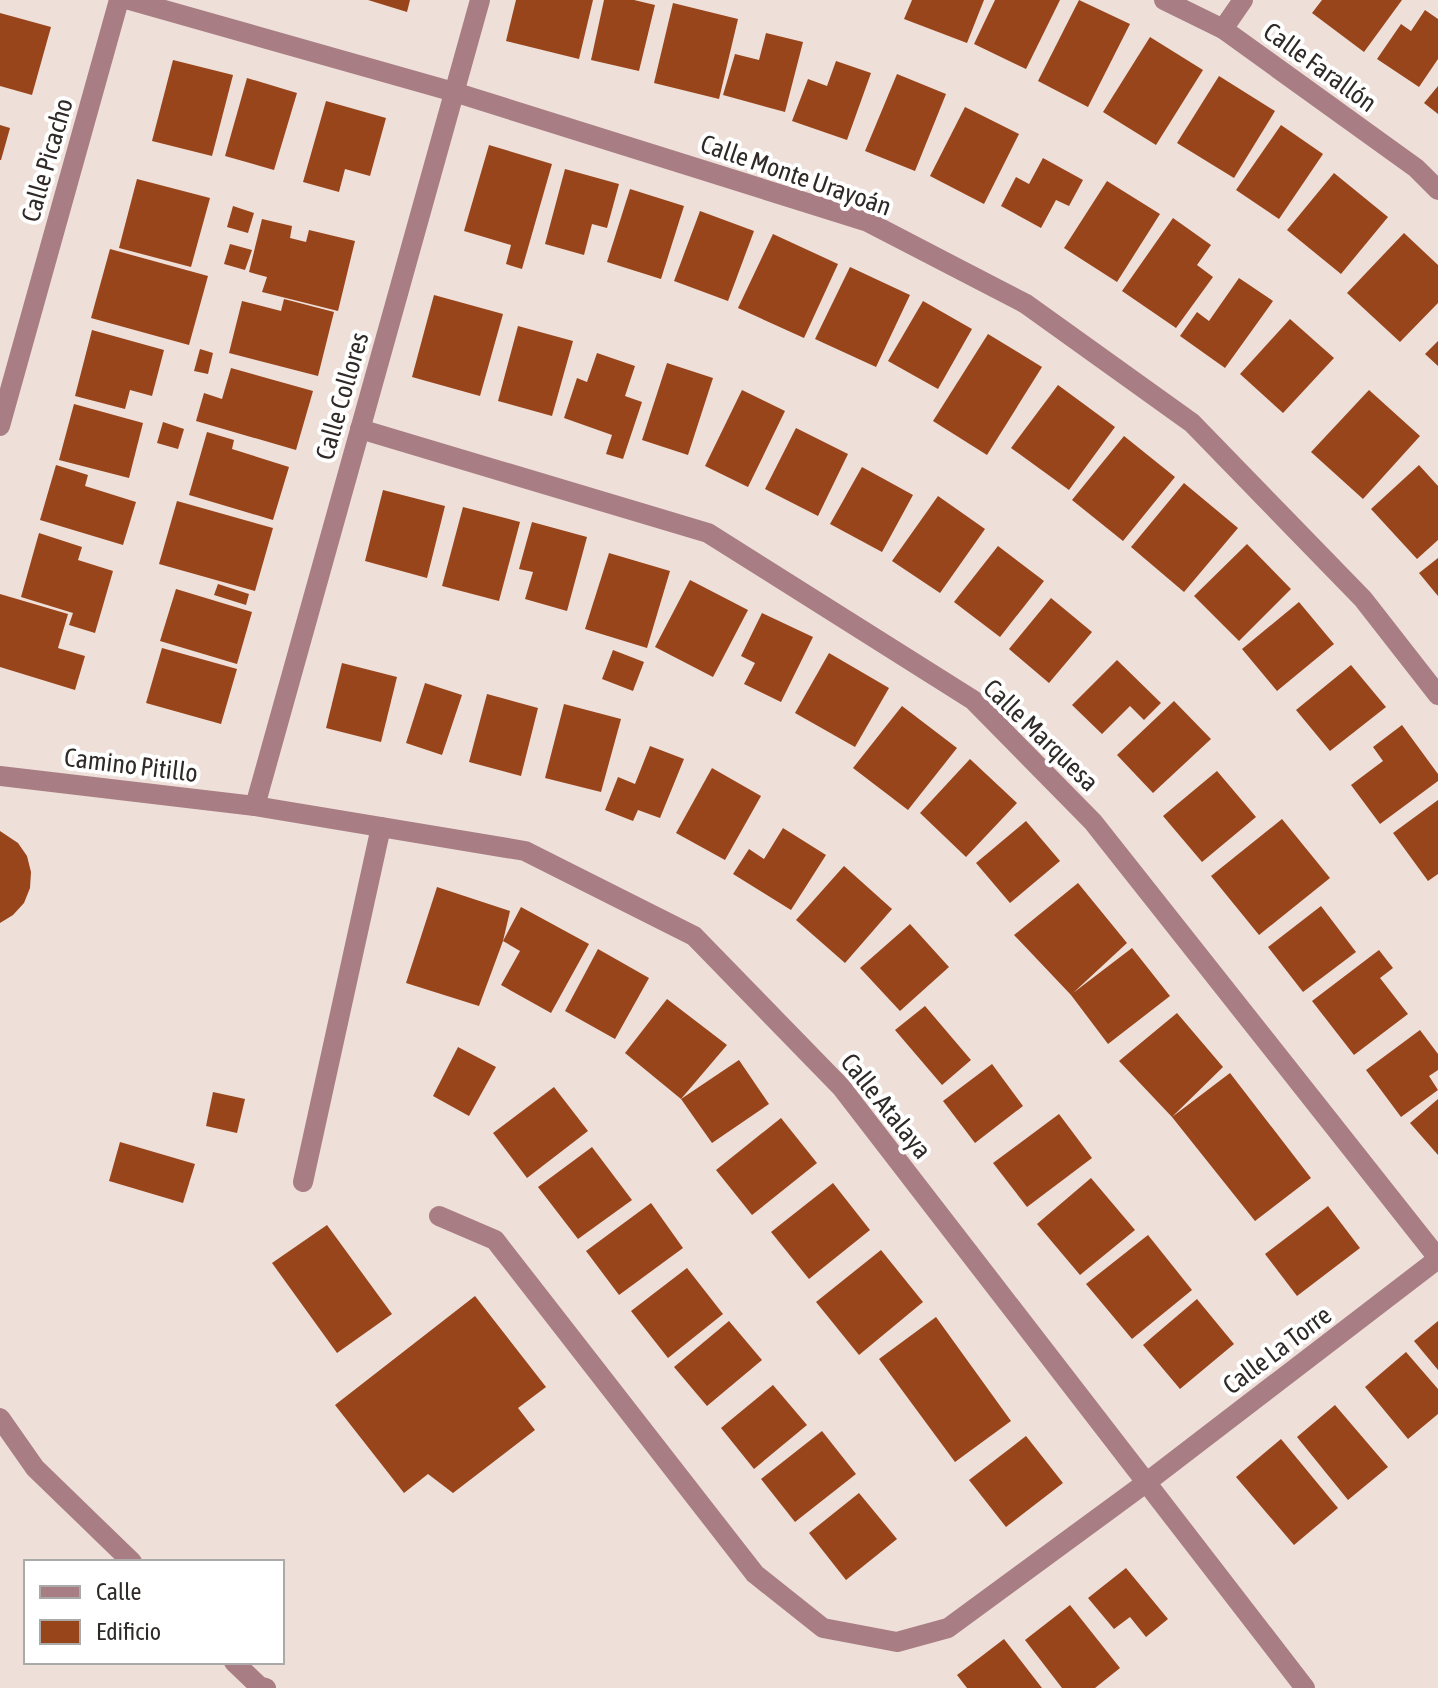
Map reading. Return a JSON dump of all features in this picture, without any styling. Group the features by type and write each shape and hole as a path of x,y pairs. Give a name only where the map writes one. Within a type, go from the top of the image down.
{"street":[{"name":"Calle Picacho","path":"0,426 119,0"},
{"name":"Calle Monte Urayoán","path":"129,0 454,92 868,222 1026,304 1192,423 1363,599 1438,695"},
{"name":"Calle Collores","path":"255,806 480,0"},
{"name":"Calle Farallón","path":"1164,0 1223,29 1416,168 1438,190"},
{"path":"1223,29 1243,0"},
{"name":"Calle Marquesa","path":"360,429 708,533 973,700 1093,822 1438,1258"},
{"name":"Camino Pitillo","path":"0,776 255,806"},
{"name":"Calle Atalaya","path":"255,806 525,851 694,936 841,1087 1305,1688"},
{"path":"303,1182 381,827"},
{"name":"Calle La Torre","path":"439,1216 495,1240 755,1574 823,1628 897,1642 948,1628 1147,1482 1438,1258"},
{"path":"0,1418 35,1468 130,1560"},
{"path":"236,1664 259,1686 266,1688"}],"building":[{"path":"368,0 410,0 407,12"},
{"path":"516,0 593,0 579,59 506,41"},
{"path":"604,0 634,0 655,5 639,71 591,60"},
{"path":"912,0 984,0 967,43 904,19"},
{"path":"995,0 1060,0 1026,69 974,44"},
{"path":"1079,0 1130,24 1088,107 1038,81"},
{"path":"1322,0 1402,0 1364,52 1312,13"},
{"path":"673,3 738,19 719,99 654,83"},
{"path":"1425,10 1438,19 1438,59 1419,87 1377,59 1401,24 1411,31"},
{"path":"0,13 51,27 32,95 0,86"},
{"path":"766,33 803,42 785,112 723,95 735,54 759,60"},
{"path":"1150,37 1203,70 1156,145 1103,112"},
{"path":"173,60 233,75 212,156 152,141"},
{"path":"836,61 871,73 847,140 792,121 808,79 827,86"},
{"path":"897,74 946,94 915,171 865,151"},
{"path":"1219,76 1275,111 1234,178 1177,143"},
{"path":"247,78 297,93 274,170 225,156"},
{"path":"1438,86 1438,114 1424,103"},
{"path":"326,101 386,118 370,176 345,169 339,192 303,182"},
{"path":"965,107 1019,134 984,204 930,176"},
{"path":"0,125 10,128 1,160 0,160"},
{"path":"1281,125 1323,154 1279,219 1236,190"},
{"path":"489,145 552,164 522,269 506,264 511,245 464,231"},
{"path":"1043,158 1083,180 1069,206 1056,200 1041,228 1001,206 1016,177 1029,184"},
{"path":"565,169 619,184 607,228 592,224 584,255 545,244"},
{"path":"1334,173 1388,217 1341,274 1287,230"},
{"path":"137,179 210,198 191,267 119,248"},
{"path":"1107,181 1160,214 1117,282 1064,248"},
{"path":"630,189 684,206 661,279 607,262"},
{"path":"233,206 254,213 248,233 227,227"},
{"path":"700,211 754,231 728,301 674,281"},
{"path":"1173,218 1211,245 1197,265 1213,277 1176,328 1122,291"},
{"path":"262,219 292,226 290,238 306,242 309,230 355,241 338,311 262,292 267,277 249,272"},
{"path":"1404,233 1438,265 1438,303 1400,342 1347,293"},
{"path":"773,234 838,264 804,338 738,308"},
{"path":"230,244 252,250 245,270 224,264"},
{"path":"110,249 208,276 189,345 91,318"},
{"path":"850,267 910,295 876,367 815,339"},
{"path":"1239,278 1273,301 1225,368 1180,336 1197,312 1209,321"},
{"path":"434,295 503,314 480,396 412,377"},
{"path":"284,299 334,312 318,376 229,353 242,301 281,311"},
{"path":"923,301 972,329 938,389 888,361"},
{"path":"1290,319 1334,358 1283,413 1240,374"},
{"path":"518,326 573,341 552,416 498,401"},
{"path":"92,330 164,350 152,396 130,390 125,409 75,396"},
{"path":"988,334 1042,367 987,455 933,421"},
{"path":"1438,341 1438,366 1425,354"},
{"path":"200,349 213,353 208,374 194,371"},
{"path":"597,353 635,366 625,396 642,402 623,459 606,454 612,435 564,418 577,378 587,382"},
{"path":"667,363 713,378 688,455 642,440"},
{"path":"231,368 313,391 296,450 196,421 204,393 222,399"},
{"path":"1058,385 1115,427 1069,490 1011,448"},
{"path":"742,390 785,411 748,487 705,466"},
{"path":"1369,390 1420,436 1363,499 1311,452"},
{"path":"74,404 143,423 129,478 59,460"},
{"path":"163,422 184,429 178,449 157,443"},
{"path":"796,428 848,454 818,516 765,489"},
{"path":"207,432 234,440 232,449 289,467 273,520 189,495"},
{"path":"1124,436 1175,477 1123,541 1072,500"},
{"path":"56,465 88,475 85,486 136,502 123,545 40,520"},
{"path":"1419,465 1438,486 1438,540 1417,559 1371,509"},
{"path":"862,467 913,495 882,552 830,524"},
{"path":"1184,483 1238,528 1184,592 1131,547"},
{"path":"383,490 445,506 427,578 365,561"},
{"path":"938,496 985,529 940,593 892,561"},
{"path":"177,501 273,528 255,591 159,564"},
{"path":"463,507 520,522 499,601 442,586"},
{"path":"532,522 587,537 567,611 525,599 533,572 519,569"},
{"path":"39,533 82,547 78,560 113,571 95,633 69,625 73,613 21,597"},
{"path":"1247,544 1291,589 1239,641 1194,596"},
{"path":"998,546 1044,581 1000,637 954,602"},
{"path":"609,553 670,571 647,648 585,629"},
{"path":"1438,558 1438,596 1419,573"},
{"path":"690,580 748,610 713,677 655,647"},
{"path":"218,584 249,594 246,605 214,595"},
{"path":"176,589 252,612 237,664 160,641"},
{"path":"0,594 68,614 58,648 85,656 75,690 0,667"},
{"path":"1051,598 1092,632 1049,683 1009,649"},
{"path":"1299,602 1334,644 1277,691 1242,649"},
{"path":"762,613 813,637 781,702 744,684 755,663 741,656"},
{"path":"162,648 237,669 221,724 146,703"},
{"path":"613,650 644,662 633,691 602,679"},
{"path":"829,653 889,688 855,747 795,713"},
{"path":"1117,660 1161,703 1144,720 1130,706 1102,734 1072,705"},
{"path":"342,663 397,677 381,742 326,728"},
{"path":"1351,665 1386,707 1330,751 1296,710"},
{"path":"425,683 462,695 442,755 406,743"},
{"path":"487,694 538,708 521,776 469,762"},
{"path":"1174,701 1211,739 1153,793 1117,755"},
{"path":"564,704 621,719 601,792 545,778"},
{"path":"902,706 957,748 908,810 853,768"},
{"path":"1402,725 1438,774 1438,781 1380,824 1351,785 1383,761 1373,747"},
{"path":"650,746 684,759 660,818 638,810 633,821 605,810 618,777 635,784"},
{"path":"970,759 1017,803 966,857 920,813"},
{"path":"712,768 761,796 725,860 676,833"},
{"path":"1217,771 1256,817 1202,862 1163,816"},
{"path":"1438,800 1438,874 1428,881 1393,833"},
{"path":"1282,819 1330,878 1259,935 1211,876"},
{"path":"1026,821 1060,861 1010,903 976,863"},
{"path":"783,828 826,855 791,910 733,874 749,849 764,859"},
{"path":"0,831 18,843 27,856 31,872 30,888 24,903 0,923"},
{"path":"844,866 892,909 845,963 796,920"},
{"path":"1078,883 1127,943 1073,993 1132,948 1170,996 1108,1044 1071,995 1014,935"},
{"path":"437,887 510,911 503,941 479,1006 406,983"},
{"path":"1321,906 1356,952 1303,992 1268,947"},
{"path":"521,907 589,944 551,1013 501,985 520,951 503,941"},
{"path":"910,924 949,967 900,1011 860,968"},
{"path":"598,949 649,978 615,1039 565,1011"},
{"path":"1379,950 1393,968 1380,978 1408,1014 1354,1055 1312,1001"},
{"path":"667,999 727,1045 681,1099 625,1053"},
{"path":"925,1006 971,1060 942,1085 895,1030"},
{"path":"1177,1013 1223,1067 1172,1117 1119,1061"},
{"path":"1420,1030 1438,1054 1438,1070 1429,1076 1438,1090 1401,1117 1366,1070"},
{"path":"458,1047 496,1067 469,1116 433,1096"},
{"path":"739,1060 769,1104 712,1143 681,1099"},
{"path":"992,1064 1023,1106 975,1143 943,1101"},
{"path":"1230,1073 1311,1178 1255,1221 1172,1117"},
{"path":"554,1087 588,1131 527,1178 493,1133"},
{"path":"213,1092 245,1099 237,1133 206,1126"},
{"path":"1438,1099 1438,1155 1410,1123"},
{"path":"1059,1114 1092,1158 1027,1207 993,1163"},
{"path":"781,1118 817,1163 752,1215 716,1170"},
{"path":"120,1142 195,1164 183,1203 109,1181"},
{"path":"592,1147 632,1200 578,1239 538,1187"},
{"path":"1091,1178 1135,1230 1080,1275 1037,1224"},
{"path":"833,1183 870,1230 809,1279 771,1232"},
{"path":"651,1203 683,1248 619,1295 586,1251"},
{"path":"1328,1206 1360,1248 1297,1296 1265,1254"},
{"path":"327,1225 392,1314 337,1353 272,1263"},
{"path":"1148,1235 1192,1290 1132,1339 1086,1284"},
{"path":"881,1250 923,1302 859,1355 816,1302"},
{"path":"687,1268 723,1314 668,1358 631,1311"},
{"path":"475,1296 546,1387 518,1408 535,1430 453,1493 428,1474 404,1493 335,1405"},
{"path":"1197,1299 1234,1344 1180,1389 1143,1345"},
{"path":"936,1317 1011,1421 955,1462 879,1359"},
{"path":"729,1321 762,1360 707,1406 674,1367"},
{"path":"1438,1321 1438,1370 1414,1341"},
{"path":"1406,1352 1438,1389 1438,1414 1408,1439 1365,1387"},
{"path":"773,1385 807,1425 754,1469 721,1428"},
{"path":"1335,1405 1388,1467 1348,1500 1297,1437"},
{"path":"822,1431 856,1474 795,1522 761,1479"},
{"path":"1026,1436 1063,1483 1006,1527 969,1480"},
{"path":"1281,1439 1338,1508 1294,1545 1236,1477"},
{"path":"859,1493 897,1539 846,1580 809,1533"},
{"path":"1126,1568 1168,1619 1146,1637 1130,1617 1114,1629 1088,1598"},
{"path":"1070,1605 1120,1668 1095,1688 1062,1688 1025,1640"},
{"path":"1004,1639 1042,1688 967,1688 957,1675"}]}
